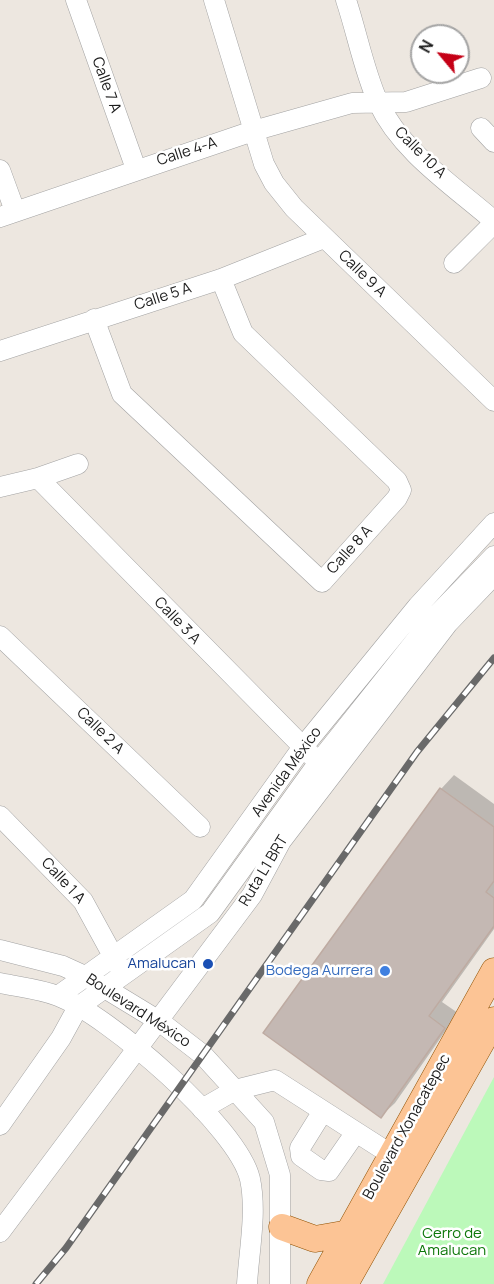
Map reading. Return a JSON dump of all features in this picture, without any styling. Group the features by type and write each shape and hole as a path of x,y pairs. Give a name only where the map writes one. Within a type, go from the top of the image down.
{"main road":[{"name":"Boulevard Xonacatepec","path":"320,1284 494,970"},
{"name":"Boulevard Xonacatepec","path":"345,1284 494,1020"},
{"path":"282,1227 315,1239 349,1233"}],"street":[{"name":"Calle 7 A","path":"76,0 136,169"},
{"name":"Calle 9 A","path":"214,0 253,131 264,164 274,183 324,238 494,401"},
{"name":"Calle 10 A","path":"346,0 378,102 395,130 411,148 494,222"},
{"name":"Calle 4-A","path":"7,214 253,131 352,104 406,102 481,78"},
{"path":"480,128 494,142"},
{"path":"0,170 7,214"},
{"path":"454,263 494,222"},
{"name":"Calle 5 A","path":"0,351 221,279 324,238"},
{"name":"Calle 8 A","path":"94,319 122,394 322,582 397,498 401,490 397,481 243,333 221,279"},
{"path":"0,487 38,478 78,464"},
{"name":"Calle 3 A","path":"38,478 302,748 319,762"},
{"name":"Avenida México","path":"58,996 193,900 302,748 418,606 494,523"},
{"name":"Avenida México","path":"78,1007 210,913 319,762 432,620 494,556"},
{"name":"Ruta L1 BRT","path":"0,1232 142,1052 252,895 288,832 448,623 494,575"},
{"name":"Ruta L1 BRT","path":"162,1024 260,900 291,847 456,629 494,589"},
{"name":"Calle 2 A","path":"0,636 200,826"},
{"name":"Calle 1 A","path":"0,816 84,901 123,974"},
{"name":"Boulevard México","path":"0,950 63,966 106,987 162,1024 203,1055 264,1122 280,1175 282,1227 280,1284"},
{"name":"Boulevard México","path":"0,983 58,996 78,1007 142,1052 181,1085 238,1150 250,1179 252,1210 247,1284"},
{"path":"0,1125 61,1038 78,1007"},
{"path":"202,1109 235,1090 275,1080 392,1155"},
{"name":"Ruta L1 BRT","path":"0,1245 117,1084"},
{"path":"323,1111 300,1148 301,1156 321,1170 329,1171 356,1132"}],"green space":[{"name":"Cerro de Amalucan","path":"494,1077 494,1284 383,1284"}],"building":[{"name":"Bodega Aurrera","path":"440,788 494,827 494,881 486,892 494,898 494,926 429,1016 445,1028 381,1118 263,1033"}],"railway":[{"path":"36,1284 66,1248 417,752 494,658"}],"place":[{"name":"Amalucan","path":"208,964"},
{"name":"Bodega Aurrera","path":"385,971"}]}
